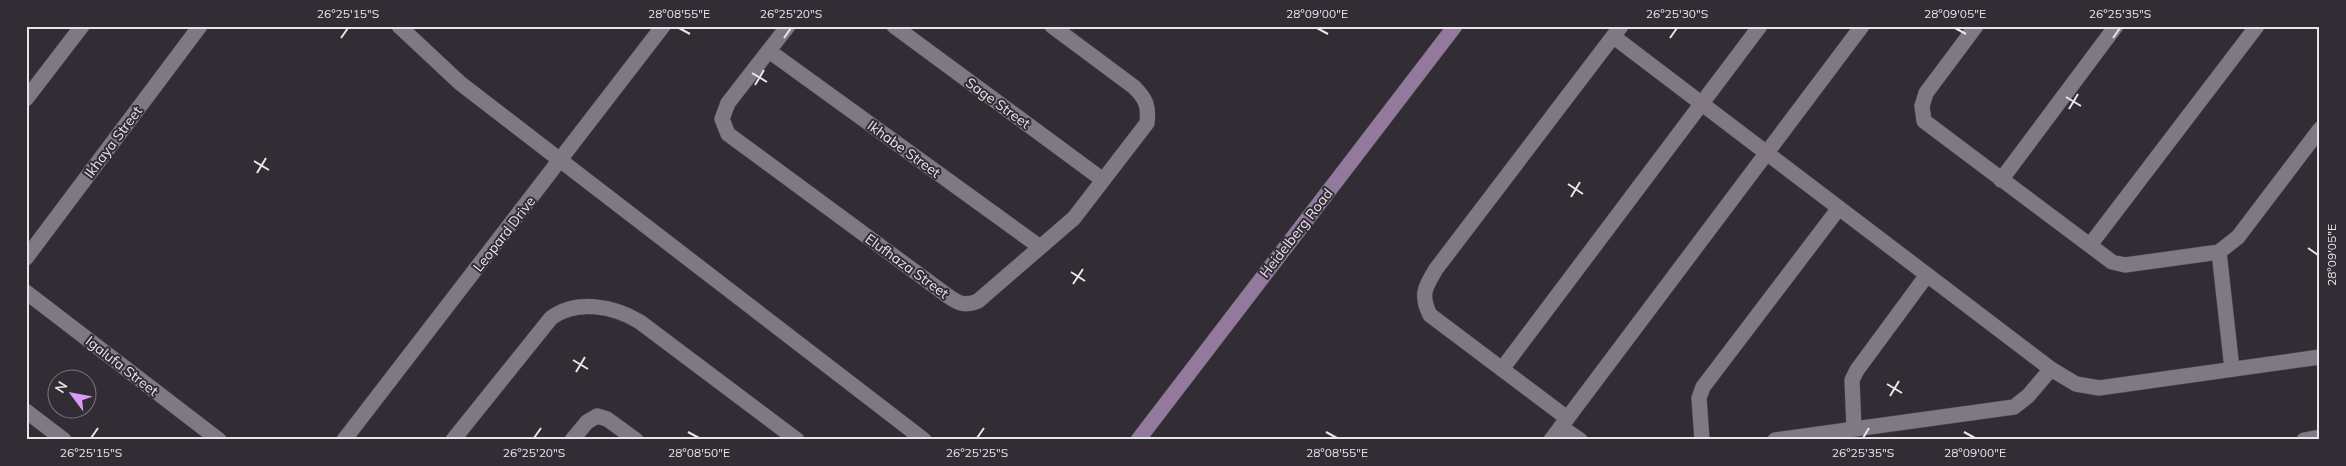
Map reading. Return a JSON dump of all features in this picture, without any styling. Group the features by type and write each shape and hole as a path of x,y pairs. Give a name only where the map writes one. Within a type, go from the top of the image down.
{"main road":[{"name":"Heidelberg Road","path":"1138,440 1455,26"}],"street":[{"path":"26,99 82,26"},
{"name":"Ikhaya Street","path":"26,258 200,26"},
{"path":"399,26 460,83 924,440"},
{"name":"Leopard Drive","path":"344,440 562,160 663,26"},
{"name":"Elufhaza Street","path":"788,26 724,110 723,125 728,134 958,304 968,305 978,301 1074,218 1147,123 1149,108 1144,98 1134,87 1052,26"},
{"name":"Sage Street","path":"894,26 1102,180"},
{"path":"1502,369 1760,26"},
{"path":"1551,440 1862,26"},
{"path":"1976,26 1926,93 1922,106 1924,121 2112,262 2125,265 2219,252 2238,237 2320,129"},
{"path":"2001,180 2116,26"},
{"path":"2090,245 2257,26"},
{"path":"1580,440 1564,423 1502,369 1430,315 1423,302 1426,286 1436,269 1618,31 1702,104 1766,154 2051,369 2076,384 2099,388 2320,357"},
{"name":"Ikhabe Street","path":"769,52 1040,247"},
{"path":"1702,440 1699,398 1703,387 1839,208"},
{"path":"2219,252 2232,369"},
{"path":"1854,429 1852,380 1856,370 1928,275"},
{"name":"Igalufa Street","path":"26,292 219,440"},
{"path":"453,440 550,318 560,312 573,308 596,308 621,311 640,322 797,440"},
{"path":"1776,440 2014,406 2028,396 2051,369"},
{"path":"26,411 64,440"},
{"path":"572,440 587,422 597,416 607,419 636,440"},
{"path":"2304,440 2320,437"}]}
